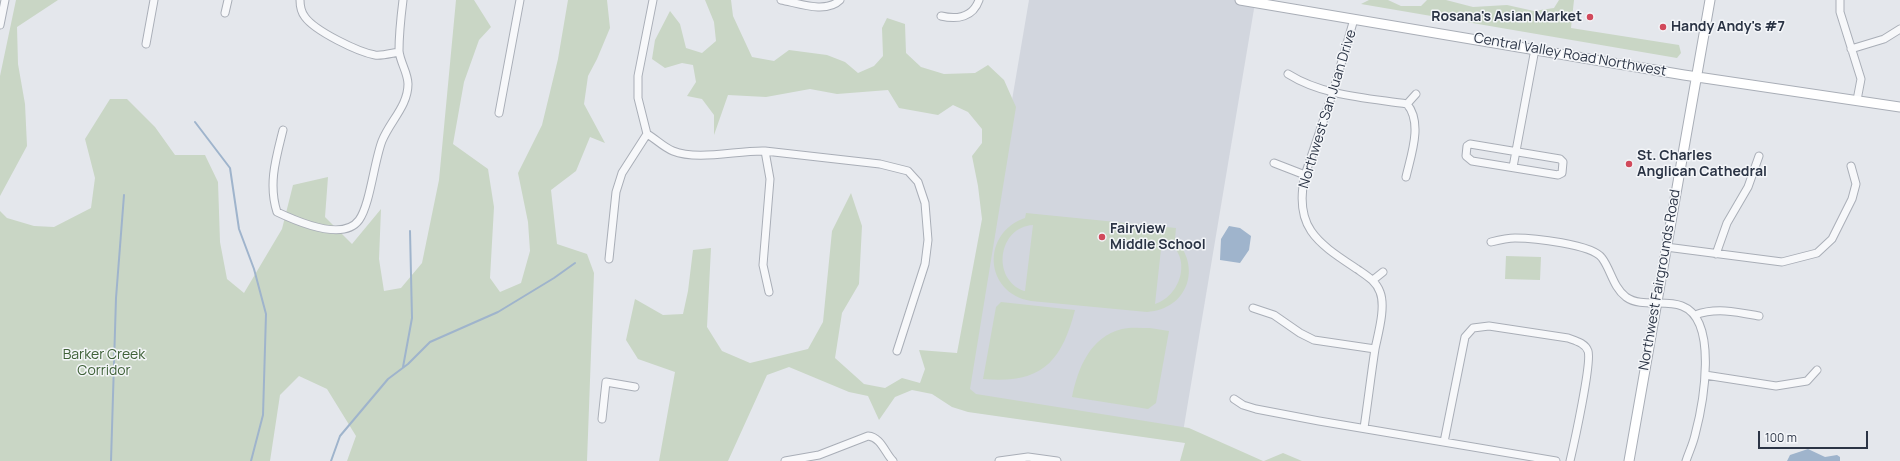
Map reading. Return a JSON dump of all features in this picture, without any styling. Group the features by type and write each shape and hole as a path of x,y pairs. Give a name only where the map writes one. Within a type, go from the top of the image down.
{"main road":[{"name":"Central Valley Road Northwest","path":"1240,0 1256,1 1354,19 1696,76 1900,107"},
{"name":"Northwest Fairgrounds Road","path":"1629,461 1710,0"}],"street":[{"path":"0,25 5,0"},
{"path":"146,44 154,0"},
{"path":"225,13 228,0"},
{"path":"300,0 302,12 306,18 349,46 376,55 399,52"},
{"path":"283,130 272,175 274,203 277,212 316,228 338,229 354,225 360,219 365,208 382,141 406,98 408,83 399,52 403,0"},
{"path":"499,113 520,0"},
{"path":"653,0 638,76 638,98 647,134 665,147 684,154 704,155 749,150 886,165 908,171 918,182 925,203 928,240 925,264 897,351"},
{"path":"782,0 814,6 828,6 836,4 840,0"},
{"path":"941,16 948,18 963,17 975,9 979,0"},
{"path":"1840,0 1840,12 1861,79 1857,100"},
{"name":"Northwest San Juan Drive","path":"1354,19 1333,92 1305,175 1302,188 1302,205 1304,219 1310,231 1337,255 1373,280 1381,293 1382,304 1364,428"},
{"path":"1852,49 1884,39 1900,29"},
{"path":"1513,168 1536,49"},
{"path":"1288,74 1300,82 1333,92 1407,104 1413,111 1415,121 1414,138 1406,176"},
{"path":"1407,104 1416,94"},
{"path":"609,259 616,192 622,173 647,134"},
{"path":"1470,144 1517,151 1560,159 1563,162 1564,167 1562,173 1558,175 1513,168 1472,161 1466,156 1466,150 1470,144"},
{"path":"765,151 770,179 763,265 769,292"},
{"path":"1716,254 1727,223 1748,187 1759,156"},
{"path":"1274,163 1305,175"},
{"path":"1666,247 1782,262 1793,261 1816,253 1832,240 1852,199 1856,184 1851,166"},
{"path":"1491,242 1515,238 1566,244 1592,249 1602,258 1616,284 1627,297 1640,302 1671,303 1683,306 1695,315 1701,324 1705,340 1705,375 1695,436 1686,461"},
{"path":"1373,280 1383,272"},
{"path":"1253,308 1274,315 1314,340 1375,349"},
{"path":"1695,315 1730,310 1759,316"},
{"path":"1444,442 1465,336 1473,328 1489,326 1568,338 1579,342 1587,349 1589,353 1587,371 1570,461"},
{"path":"1705,375 1776,386 1807,382 1817,370"},
{"path":"602,419 606,382 635,387"},
{"path":"1234,399 1243,405 1256,409 1391,434 1556,461"},
{"path":"785,461 819,455 868,436 873,436 880,442 893,461"},
{"path":"999,461 1028,457 1057,461"}],"shaded area":[{"name":"Fairview Middle School","path":"1029,0 1240,0 1255,3 1182,438 961,400"}],"green space":[{"path":"16,0 58,0 17,27 18,64 25,104 27,146 0,196 0,76"},
{"name":"Barker Creek Corridor","path":"456,0 474,0 491,27 479,40 464,82 453,144 488,169 494,207 490,278 500,292 521,283 530,251 528,222 518,173 542,125 558,59 568,0 607,0 610,28 588,76 584,104 605,143 590,137 576,171 551,190 557,244 587,254 594,273 587,461 347,461 356,436 327,389 299,376 280,395 270,461 0,461 0,211 7,218 34,226 54,227 91,208 95,178 85,139 110,99 127,99 155,127 175,155 205,155 218,182 220,242 227,279 244,293 282,229 293,185 328,177 325,217 352,244 381,209 379,259 384,291 401,288 422,263 439,180"},
{"path":"705,0 731,0 733,16 752,57 774,61 789,50 827,55 845,62 858,73 874,66 883,56 882,28 887,18 905,24 906,53 921,67 944,74 975,73 988,65 1004,80 1016,107 970,389 976,394 1189,428 1263,461 1180,461 1185,443 968,412 952,407 932,394 912,390 895,397 879,420 868,396 849,392 789,367 767,375 728,461 659,461 675,372 638,359 626,340 635,299 663,315 683,314 688,291 693,250 711,248 707,327 722,351 750,363 808,349 823,322 832,231 851,193 862,226 859,284 842,313 835,358 864,384 885,388 902,378 920,383 925,369 919,350 957,353 982,219 978,186 972,156 982,143 982,129 968,112 953,105 938,115 899,108 888,90 837,94 810,89 766,97 728,95 714,135 714,115 702,99 687,96 696,82 693,65 682,63 665,68 652,59 655,40 670,11 680,24 686,48 702,53 716,41 714,22"},
{"path":"1369,0 1388,0 1401,6 1421,6 1427,0 1446,0 1473,7 1507,5 1534,11 1554,8 1559,0 1574,0 1571,28 1679,45 1681,53 1677,58 1361,4"},
{"path":"1026,213 1176,228 1175,239 1183,250 1188,262 1189,274 1186,285 1181,295 1172,303 1161,309 1147,312 1031,301 1015,296 1004,287 997,275 994,262 995,249 1001,236 1011,226 1025,218","holes":["1033,225 1025,291 1024,291 1013,285 1007,276 1003,265 1003,254 1006,244 1012,234 1021,228","1162,240 1172,245 1178,253 1181,262 1181,272 1173,292 1165,299 1155,304"]},
{"path":"1506,256 1541,257 1540,280 1505,279"},
{"path":"1001,302 1075,310 1063,344 1055,357 1045,367 1033,374 1019,378 1003,380 983,379 996,307"},
{"path":"1150,328 1169,331 1156,403 1148,409 1072,397 1082,365 1094,346 1111,333 1122,329"},
{"path":"1283,453 1302,461 1264,461"}],"water":[{"path":"1229,226 1240,228 1251,236 1249,250 1240,263 1220,260 1221,239"},
{"path":"1808,449 1825,457 1837,455 1840,457 1840,461 1787,461 1790,455"}],"waterway":[{"path":"195,122 230,168 239,229 254,269 266,314 263,415 251,461"},
{"path":"111,461 116,298 124,195"},
{"path":"403,367 412,318 410,231"},
{"path":"331,461 340,436 388,379 408,364 430,342 498,312 554,278 575,263"}],"place":[{"name":"Rosana's Asian Market","path":"1590,17"},
{"name":"Handy Andy's #7","path":"1663,27"},
{"name":"St. Charles Anglican Cathedral","path":"1629,164"},
{"name":"Fairview Middle School","path":"1102,237"}]}
